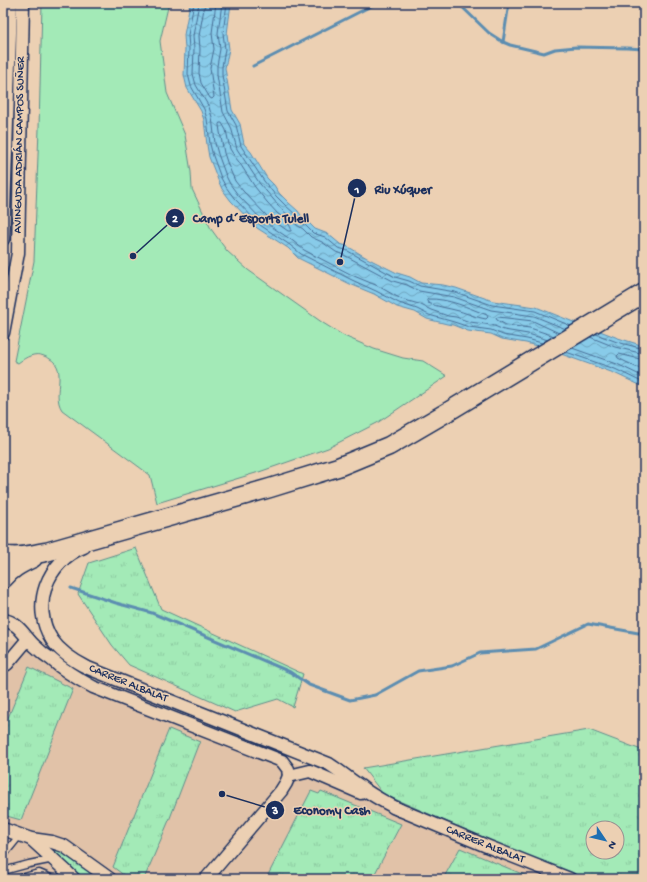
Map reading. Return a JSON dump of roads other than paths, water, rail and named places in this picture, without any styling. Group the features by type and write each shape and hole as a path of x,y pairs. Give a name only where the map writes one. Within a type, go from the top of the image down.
{"main road":[{"path":"3,555 10,557 46,552 338,467 389,446 644,293"},
{"path":"3,541 17,547 40,547 80,535 126,529"},
{"path":"3,579 10,571 21,564 46,552"}],"street":[{"name":"AVINGUDA ADRIÁN CAMPOS SUÑER","path":"3,239 6,47 10,3"},
{"name":"AVINGUDA ADRIÁN CAMPOS SUÑER","path":"3,333 18,253 23,3"},
{"name":"CARRER ALBALAT","path":"178,514 79,549 66,557 59,564 48,580 43,598 44,617 47,629 53,640 69,657 88,668 329,764 370,793 400,810"},
{"name":"CARRER ALBALAT","path":"3,620 12,622 36,648 61,667 93,687 282,761 288,769 289,776 310,771 489,847 570,879"},
{"path":"3,662 7,664 28,639"},
{"path":"206,879 281,791 289,776"},
{"path":"3,829 25,837 64,846 110,879"},
{"path":"25,837 54,859 74,879"}],"lane":[{"path":"3,856 25,837"},
{"path":"3,871 54,859"},
{"path":"17,879 39,873 53,879"}],"water":[{"path":"190,3 231,3 227,34 229,49 225,68 232,110 240,124 244,144 279,193 315,229 328,234 340,244 347,246 367,258 421,283 456,288 493,301 536,307 576,323 644,346 644,387 614,373 547,349 526,343 502,339 491,334 468,331 453,325 427,319 415,312 397,307 374,294 350,284 298,258 288,248 257,228 231,201 222,189 209,157 204,120 201,111 187,88 184,75 184,35"}],"waterway":[{"path":"253,66 377,3"},
{"path":"458,3 489,33 510,45 544,53 555,49 576,47 644,49"},
{"path":"503,42 509,3"},
{"path":"71,588 152,613 290,672 309,685 350,700 375,695 418,671 452,666 480,653 536,649 588,624 644,634"}],"place":[{"name":"Camp d´Esports Tulell","path":"133,256"},
{"name":"Riu Xúquer","path":"340,262"},
{"name":"Economy Cash","path":"222,794"}]}
